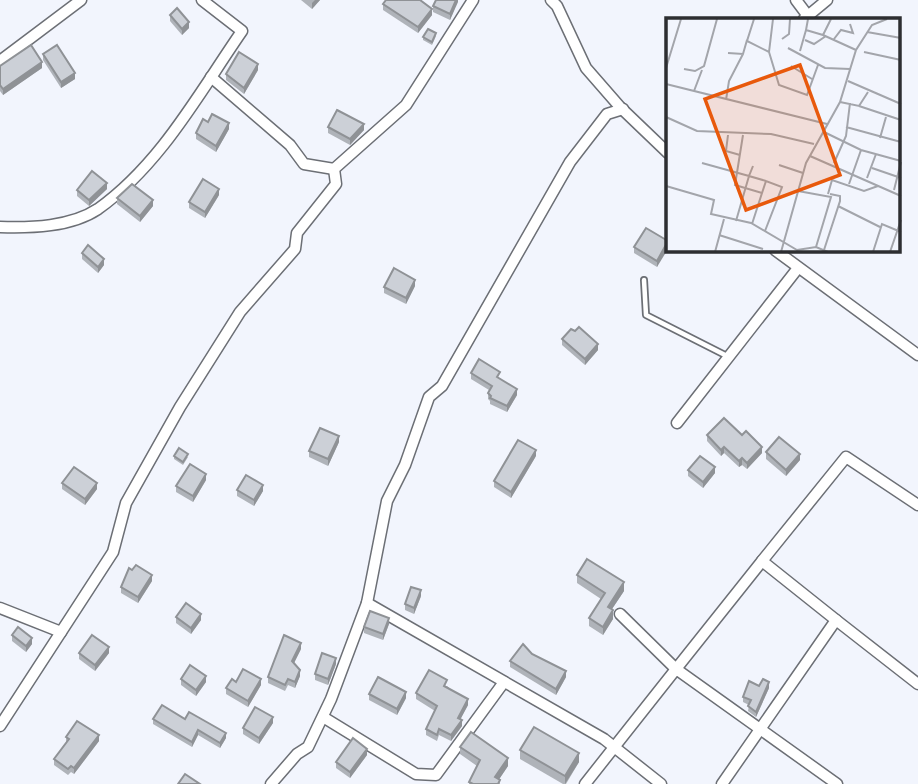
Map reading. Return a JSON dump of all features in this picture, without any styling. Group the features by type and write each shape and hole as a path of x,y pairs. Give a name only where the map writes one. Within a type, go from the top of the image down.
{"street":[{"path":"0,61 80,0"},
{"path":"0,227 37,229 97,210 159,152 242,31 202,0"},
{"path":"334,169 407,105 473,0"},
{"path":"796,0 806,18 827,0"},
{"path":"557,2 586,68 623,110 666,151"},
{"path":"211,77 290,145 304,164 334,169"},
{"path":"271,784 297,754 308,747 323,718 367,603 387,501 405,465 429,397 442,386 570,162 607,114 623,110"},
{"path":"0,726 113,552 126,503 180,407 240,312 295,249 297,233 336,184 334,169"},
{"path":"778,252 918,355"},
{"path":"677,423 798,268"},
{"path":"585,784 846,457 918,505"},
{"path":"762,561 918,684"},
{"path":"367,603 615,748 661,784"},
{"path":"0,608 61,632"},
{"path":"620,614 676,669 836,784"},
{"path":"722,784 836,620"},
{"path":"323,718 416,774 436,775 504,682"}],"lane":[{"path":"644,280 646,315 728,357"}],"building":[{"path":"386,0 420,0 432,9 418,27 383,4"},
{"path":"436,0 456,0 450,14 433,6"},
{"path":"177,8 189,22 182,29 170,15"},
{"path":"428,29 436,33 432,42 423,37"},
{"path":"31,45 42,62 3,89 0,85 0,66"},
{"path":"57,45 75,73 61,82 43,54"},
{"path":"239,52 258,64 244,88 226,74"},
{"path":"337,110 364,124 350,139 328,127"},
{"path":"212,114 229,123 216,146 196,133 203,119 208,122"},
{"path":"92,171 107,183 89,200 77,190"},
{"path":"203,179 219,189 205,212 189,202"},
{"path":"132,184 153,200 140,216 117,198"},
{"path":"646,228 666,240 657,261 634,247"},
{"path":"88,245 104,259 98,267 82,253"},
{"path":"394,268 415,280 406,298 384,287"},
{"path":"579,327 598,344 585,359 562,339 571,329 575,331"},
{"path":"479,359 500,372 497,377 517,389 507,406 490,398 488,393 492,386 471,373"},
{"path":"724,418 742,435 746,431 762,447 747,463 742,458 739,461 724,447 721,450 707,435"},
{"path":"320,428 339,436 328,459 309,451"},
{"path":"779,437 800,454 786,470 766,452"},
{"path":"518,440 536,450 511,492 494,481"},
{"path":"179,448 188,454 183,462 174,456"},
{"path":"700,456 715,467 703,482 688,470"},
{"path":"190,464 206,474 193,496 176,486"},
{"path":"74,467 97,483 85,499 62,483"},
{"path":"246,475 263,485 254,500 237,490"},
{"path":"587,559 624,582 608,607 613,610 603,627 589,618 605,593 577,575"},
{"path":"136,565 152,575 138,597 121,587 129,568 132,570"},
{"path":"411,587 421,590 414,608 405,604"},
{"path":"186,603 201,614 191,628 176,617"},
{"path":"370,611 389,618 383,634 364,627"},
{"path":"18,627 32,638 26,646 12,635"},
{"path":"92,635 109,647 95,665 79,653"},
{"path":"284,635 301,643 292,661 300,670 295,682 288,679 285,685 268,677"},
{"path":"523,644 532,654 566,671 556,689 510,661"},
{"path":"322,653 336,658 328,679 315,674"},
{"path":"190,665 206,676 196,690 181,679"},
{"path":"243,669 261,679 248,701 226,688 232,679 236,682"},
{"path":"429,670 447,680 444,686 468,699 458,718 462,720 451,735 439,729 437,735 426,729 437,706 416,693"},
{"path":"378,677 406,692 397,709 369,694"},
{"path":"763,679 769,682 756,712 748,706 751,700 743,697 749,681 759,686"},
{"path":"162,705 185,719 189,712 226,733 220,743 198,730 192,742 153,719"},
{"path":"255,707 273,717 259,738 243,728"},
{"path":"77,721 99,735 74,768 71,766 68,769 54,759 69,739 66,737"},
{"path":"534,727 579,753 565,776 520,750"},
{"path":"471,732 508,758 495,777 500,780 498,784 469,782 480,760 460,747"},
{"path":"353,738 367,749 350,772 336,762"},
{"path":"185,774 200,784 178,784"}]}
